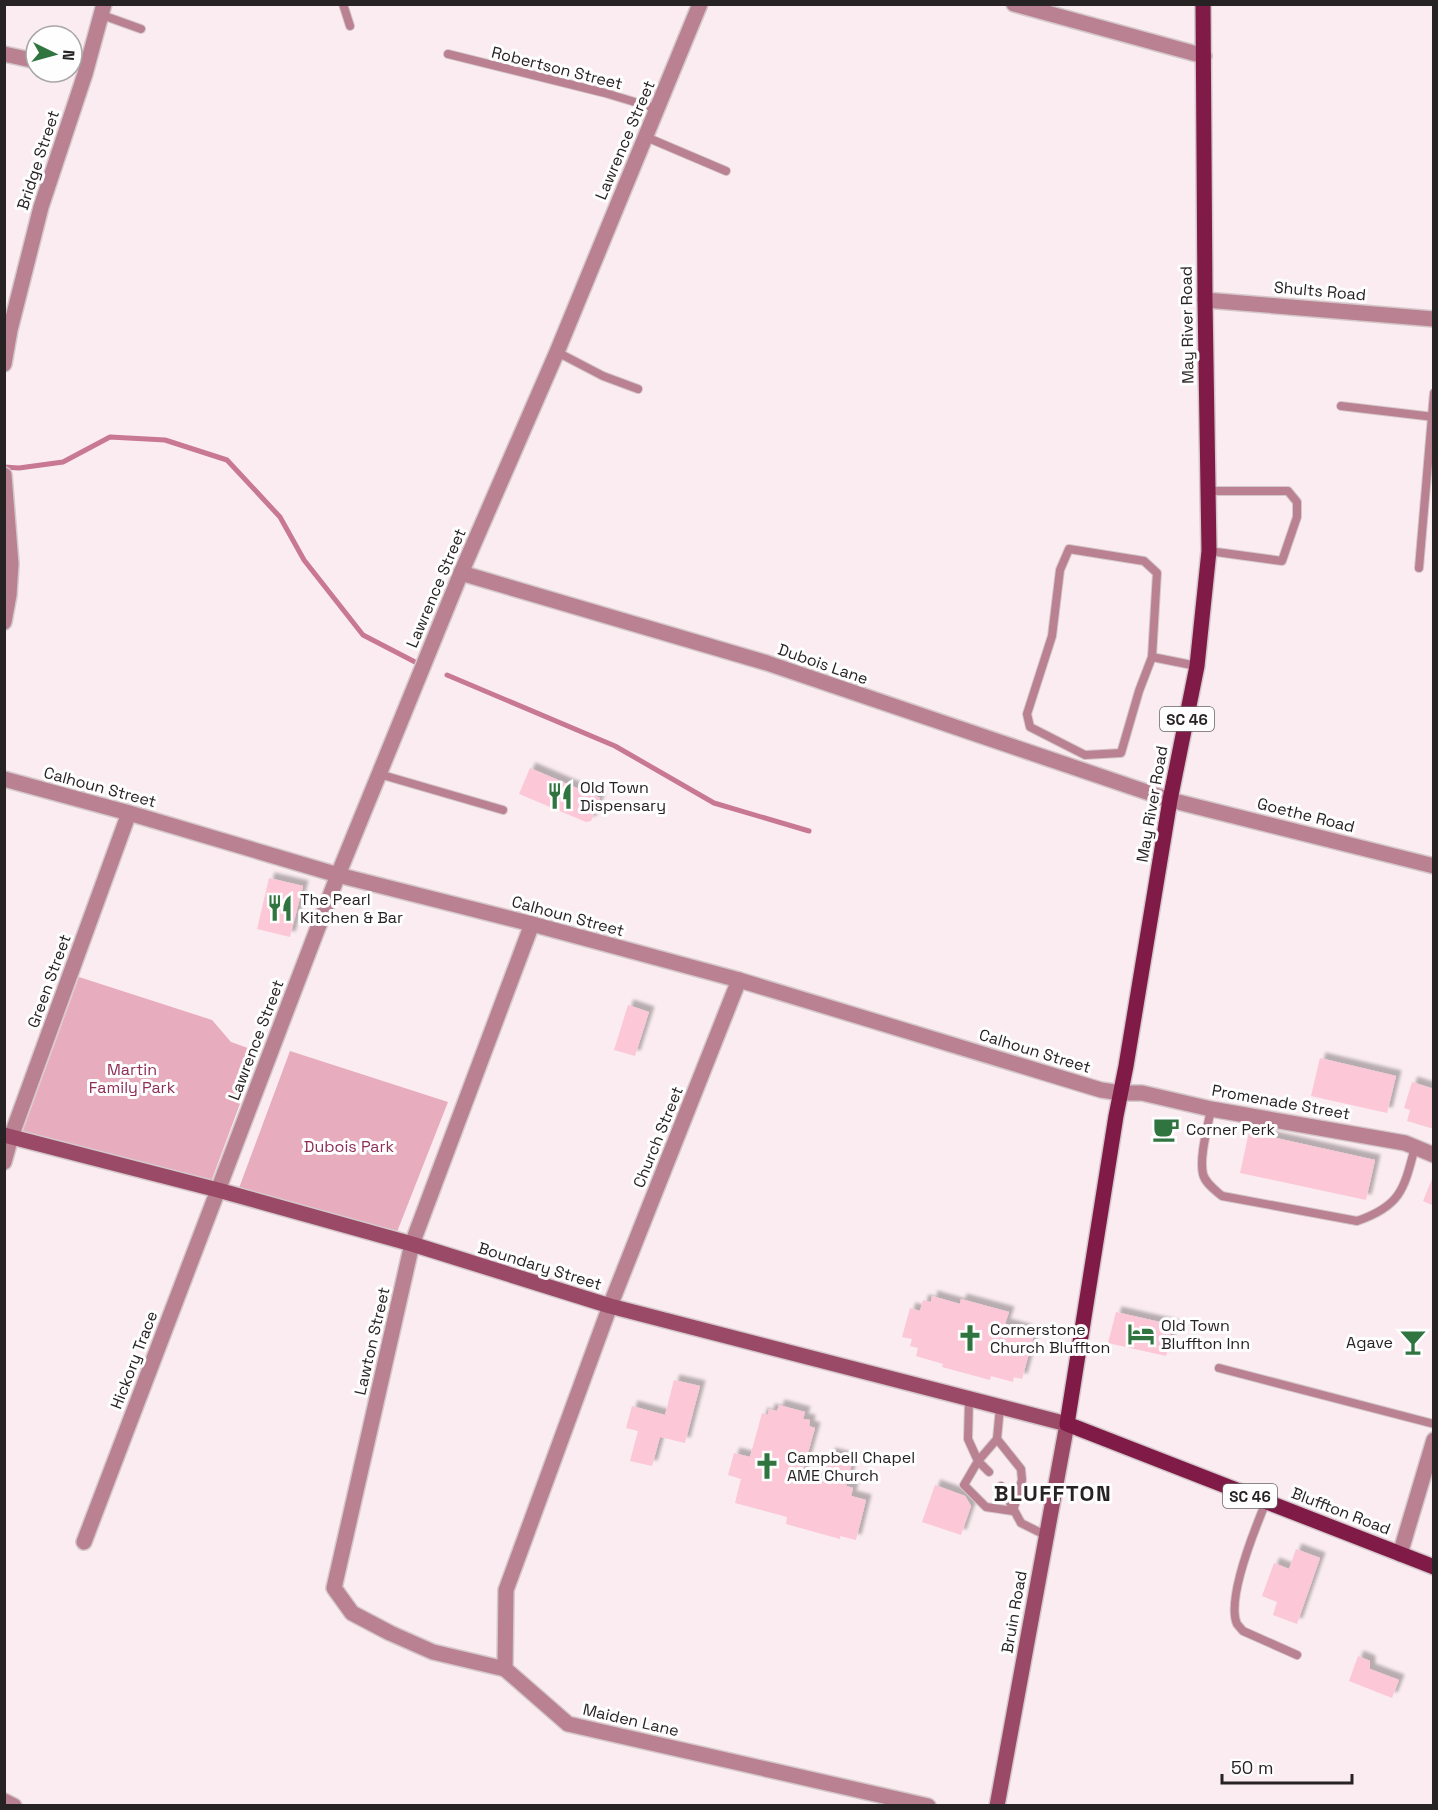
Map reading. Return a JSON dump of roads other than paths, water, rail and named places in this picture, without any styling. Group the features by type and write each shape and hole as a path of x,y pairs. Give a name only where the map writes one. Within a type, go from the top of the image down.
{"main road":[{"name":"May River Road","path":"1067,1424 1170,800 1197,666 1209,551 1204,300 1203,4"},
{"name":"Bluffton Road","path":"1067,1424 1434,1567"}],"street":[{"name":"Lawrence Street","path":"218,1190 379,774 461,573 557,352 700,4"},
{"path":"1014,4 1045,8 1204,56"},
{"name":"Bridge Street","path":"84,59 103,10"},
{"path":"4,54 24,58"},
{"name":"Bridge Street","path":"4,364 10,330 41,207 76,84"},
{"name":"Shults Road","path":"1204,300 1434,319"},
{"path":"4,475 11,564 9,596 4,622"},
{"name":"Dubois Lane","path":"461,573 767,663 1170,800"},
{"name":"Calhoun Street","path":"4,779 129,813 338,875 739,980 1101,1090 1121,1093"},
{"name":"Goethe Road","path":"1170,800 1434,866"},
{"name":"Green Street","path":"4,1162 8,1136 129,813"},
{"name":"Lawton Street","path":"505,1669 434,1652 390,1633 352,1613 334,1588 412,1244 532,924"},
{"name":"Church Street","path":"610,1306 739,980"},
{"name":"Promenade Street","path":"1121,1093 1142,1093 1211,1108 1405,1143 1434,1155"},
{"name":"Boundary Street","path":"8,1136 218,1190 412,1244 610,1306 1067,1424"},
{"name":"Hickory Trace","path":"84,1542 218,1190"},
{"path":"505,1669 506,1590 610,1306"},
{"name":"Bruin Road","path":"997,1806 1067,1424"},
{"path":"1400,1554 1434,1440"},
{"name":"Maiden Lane","path":"505,1669 568,1724 928,1806"},
{"path":"4,1801 14,1806"}],"lane":[{"path":"343,4 350,26"},
{"path":"103,10 141,29"},
{"name":"Robertson Street","path":"448,54 605,93 658,109"},
{"path":"646,137 726,171"},
{"path":"557,352 603,376 638,389"},
{"path":"1419,568 1434,393"},
{"path":"1341,406 1432,417"},
{"path":"1208,491 1287,491 1297,502 1297,518 1282,561 1209,551"},
{"path":"1069,549 1144,561 1157,573 1152,657 1139,691 1121,753 1085,755 1030,727 1026,714 1052,636 1060,570 1069,549"},
{"path":"1152,657 1197,666"},
{"path":"379,774 503,810"},
{"path":"1211,1108 1203,1160 1203,1176 1222,1196 1357,1221 1376,1215 1400,1194 1416,1147"},
{"path":"1219,1368 1434,1424"},
{"path":"969,1400 968,1439 978,1461 989,1472"},
{"path":"1000,1407 997,1439 978,1461 964,1485 987,1507 1013,1511"},
{"path":"997,1439 1021,1469 1022,1480 1013,1511"},
{"path":"1001,1486 1021,1523 1047,1536"},
{"path":"1266,1502 1242,1568 1235,1616 1237,1624 1243,1631 1297,1655"}],"waterway":[{"path":"4,467 19,468 63,462 110,437 165,440 227,460 280,517 304,560 363,635 417,663"},
{"path":"447,675 615,746 714,803 809,831"}],"place":[{"name":"Old Town Dispensary","path":"560,796"},
{"name":"The Pearl Kitchen & Bar","path":"280,908"},
{"name":"Corner Perk","path":"1166,1129"},
{"name":"Old Town Bluffton Inn","path":"1141,1334"},
{"name":"Cornerstone Church Bluffton","path":"970,1338"},
{"name":"Agave","path":"1413,1342"},
{"name":"Campbell Chapel AME Church","path":"767,1466"}],"district":[{"name":"BLUFFTON","path":"1053,1493"}],"park label":[{"name":"Martin Family Park","path":"132,1078"},
{"name":"Dubois Park","path":"349,1146"}]}
